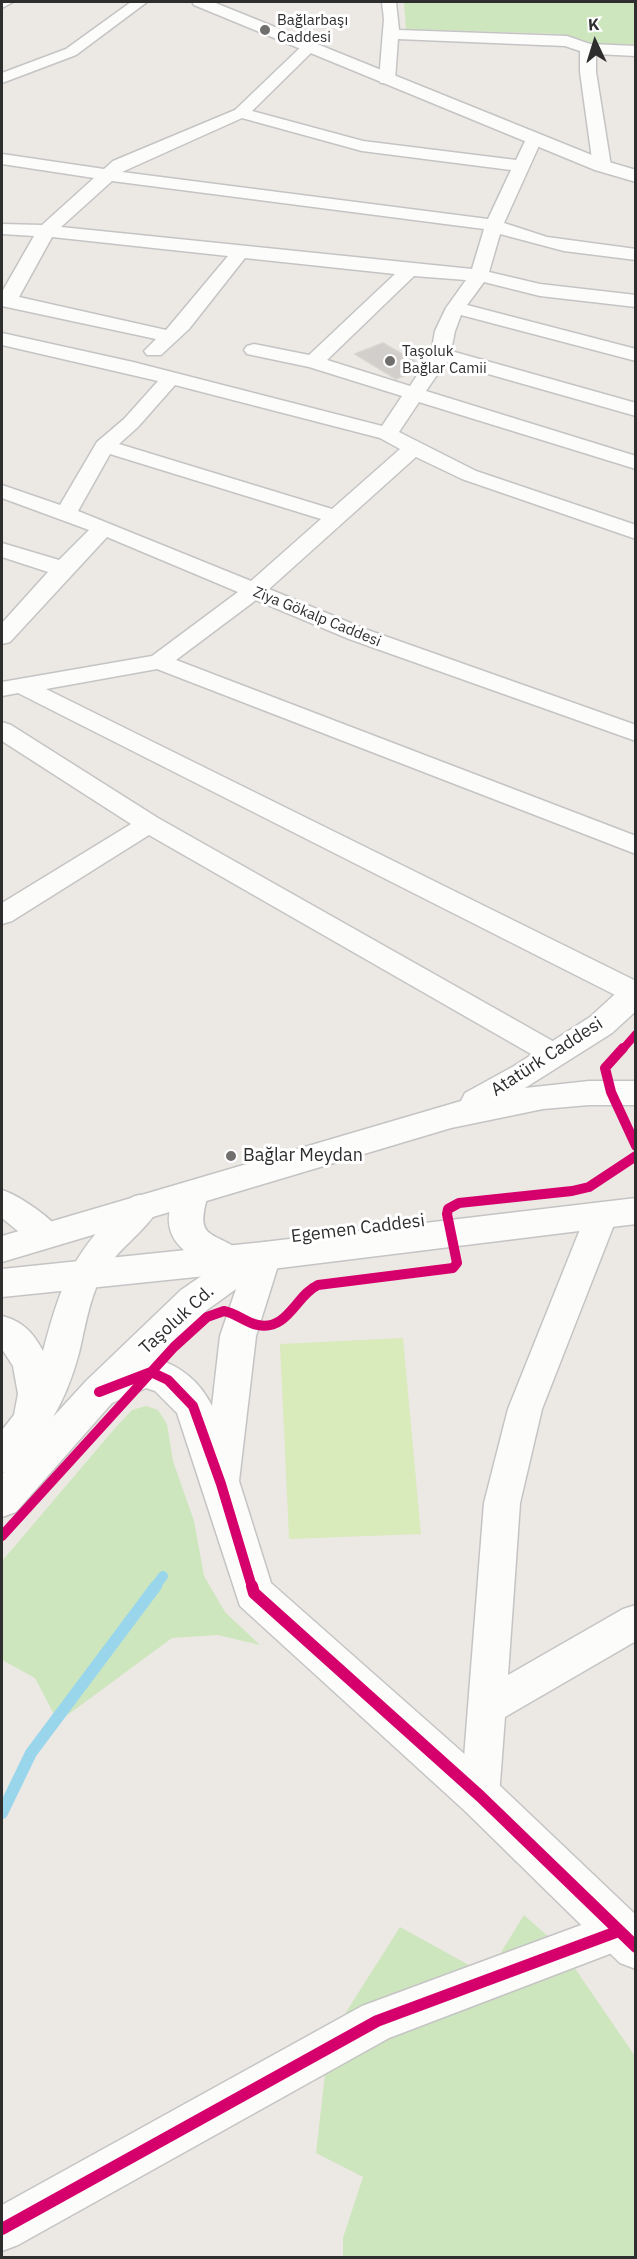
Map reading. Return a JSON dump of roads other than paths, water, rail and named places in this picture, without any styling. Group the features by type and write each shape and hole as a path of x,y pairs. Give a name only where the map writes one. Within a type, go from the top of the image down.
{"street":[{"path":"2,4 6,2"},
{"path":"2,78 71,52 140,2"},
{"path":"200,2 387,80 602,166 636,177"},
{"path":"387,80 392,19 389,2"},
{"path":"391,34 567,41 588,49 636,51"},
{"path":"2,299 12,293 46,231 119,165 241,113 309,47"},
{"path":"588,49 588,72 602,166"},
{"path":"241,113 362,146 519,166"},
{"path":"387,434 441,354 445,331 455,308 479,274 494,225 519,166 534,139"},
{"path":"2,159 107,175 494,225 522,237 562,247 636,255"},
{"path":"602,166 636,186"},
{"path":"2,229 46,231 410,270 479,274 540,290 636,301"},
{"path":"133,368 150,356 168,336 182,325 241,251"},
{"path":"314,362 410,270"},
{"path":"2,299 168,336"},
{"path":"455,308 636,355"},
{"path":"2,339 133,368 387,434 469,475 636,533"},
{"path":"254,350 314,362 636,463"},
{"path":"441,354 636,410"},
{"path":"66,514 104,446 131,423 171,378"},
{"path":"104,446 336,517"},
{"path":"13,688 159,662 254,591 413,448"},
{"name":"Ziya Gökalp Caddesi","path":"2,491 104,528 357,634 636,734"},
{"path":"6,626 104,528"},
{"path":"2,550 63,568"},
{"path":"159,662 636,846"},
{"path":"13,688 635,993"},
{"path":"2,730 149,824 555,1056"},
{"path":"2,915 149,824"},
{"name":"Atatürk Caddesi","path":"454,1114 555,1056 601,1025 635,993"},
{"path":"2,1249 143,1206 191,1195 454,1114 581,1094 636,1093"},
{"path":"191,1195 185,1220 189,1232 205,1249 229,1260"},
{"path":"2,1202 46,1235"},
{"path":"2,1456 27,1428 52,1381 72,1304 86,1274 103,1249 143,1206"},
{"name":"Egemen Caddesi","path":"2,1283 229,1260 636,1211"},
{"path":"480,1796 505,1492 525,1409 601,1217"},
{"path":"221,1484 238,1336 264,1256"},
{"name":"Taşoluk Cd.","path":"2,1500 99,1392 194,1300 220,1281 264,1256"},
{"path":"2,1330 13,1334 30,1362 36,1394 27,1428"},
{"path":"2,2229 377,2021 627,1939 480,1796 254,1593 221,1484 193,1406 168,1380 151,1372 99,1392"},
{"path":"487,1707 636,1621"}],"waterway":[{"path":"155,1587 163,1576"},
{"path":"2,1813 31,1753 156,1586"}],"place":[{"name":"Bağlarbaşı Caddesi","path":"265,30"},
{"name":"Taşoluk Bağlar Camii","path":"390,361"},
{"name":"Bağlar Meydan","path":"231,1156"}]}
